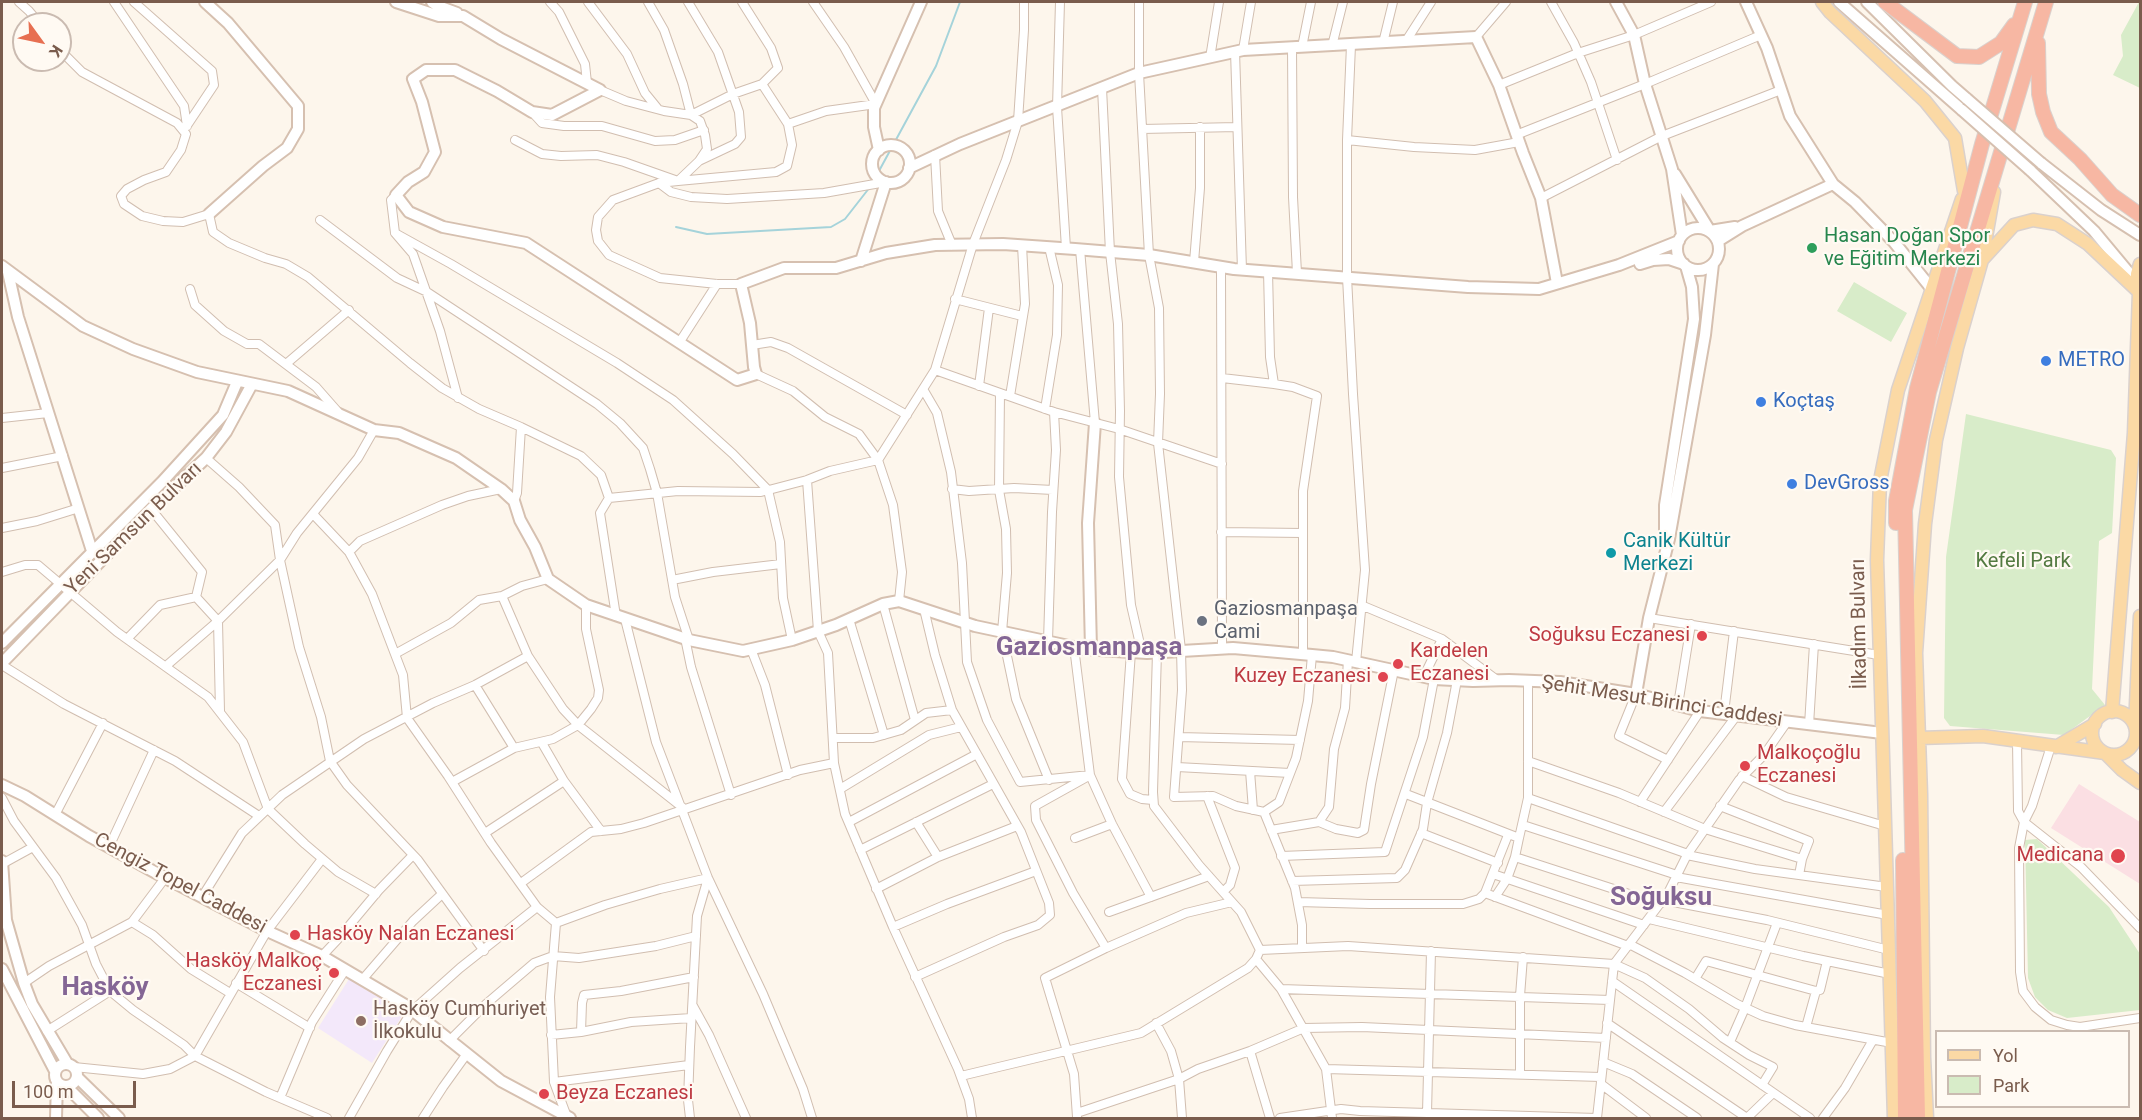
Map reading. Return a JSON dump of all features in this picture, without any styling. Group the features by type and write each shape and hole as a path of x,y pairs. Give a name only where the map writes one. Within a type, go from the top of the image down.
{"highway":[{"name":"İlkadım Bulvarı","path":"1905,1119 1896,501 1982,144 2025,2"},
{"name":"İlkadım Bulvarı","path":"1917,1119 1905,510 1923,390 2001,154 2046,2"},
{"path":"1892,4 1957,56 1978,57 2001,42 2021,16"},
{"path":"2038,29 2039,94 2051,132 2080,159 2112,195 2140,215"}],"main road":[{"path":"1822,2 1925,101 1954,138 1964,191"},
{"name":"İlkadım Bulvarı","path":"1894,1119 1879,655 1877,560 1880,481 1898,390 1964,191 1982,144"},
{"name":"İlkadım Bulvarı","path":"1927,1119 1916,653 1925,524 1936,440 1957,348 1983,260 2001,154"},
{"path":"1983,260 2014,225 2033,220 2057,224 2088,244 2140,293"},
{"path":"2112,712 2134,433 2140,293 2137,274 2140,264"},
{"path":"1919,738 1983,736 2119,755 2131,747 2137,735 2140,616"},
{"path":"2137,735 2126,715 2112,712 2099,718 2092,730 2095,744 2122,770 2140,783"},
{"path":"2053,746 2095,724"}],"street":[{"path":"114,2 184,106 188,124"},
{"path":"134,2 213,71 214,85 188,124 181,150 166,172 127,189 121,196 124,204 142,216 163,221 183,222 209,214 262,166 287,148 298,129 298,106 228,23 205,2"},
{"path":"396,2 439,16 463,15"},
{"path":"432,2 463,15 501,39 600,90 626,101 691,115 700,121 707,149 699,161 678,182"},
{"path":"550,2 559,12 585,64 587,83"},
{"path":"588,2 627,54 645,93 658,109"},
{"path":"648,2 664,30 691,115"},
{"path":"688,2 718,52 739,112 741,137 735,144 699,161"},
{"path":"691,115 733,94 762,84 778,68 771,48 742,2"},
{"path":"813,2 844,47 876,104"},
{"path":"879,150 874,127 876,104 921,2"},
{"path":"609,498 678,490 761,492 807,480 830,471 878,460 935,370 973,244 999,179 1018,121 1024,2"},
{"path":"1060,2 1057,107 1066,248"},
{"path":"1139,2 1139,73 1149,255 1159,308 1158,443 1181,650 1182,690 1174,797 1213,796 1236,806 1264,812 1279,802 1290,773 1308,701 1303,491 1317,396 1293,387 1222,378"},
{"path":"1210,58 1219,2"},
{"path":"1242,270 1237,127 1239,51 1251,2"},
{"path":"1297,273 1293,197 1297,47 1311,2"},
{"path":"1332,46 1343,2"},
{"path":"1383,43 1393,2"},
{"path":"1406,41 1431,2"},
{"path":"909,168 935,155 1139,73 1239,51 1476,37 1506,2"},
{"path":"1551,2 1578,53 1598,102 1617,160"},
{"path":"1616,2 1634,35 1645,84 1672,170 1681,238 1678,255 1685,265 1692,287 1694,319 1665,506 1664,562"},
{"path":"1499,86 1578,53 1634,35 1711,2"},
{"path":"1746,2 1761,35 1790,116 1833,184 1855,202 1894,242 1931,288"},
{"path":"1839,2 2030,170 2094,231 2129,273 2140,293"},
{"path":"1867,2 1968,99 2041,162 2102,210 2140,236"},
{"path":"1347,140 1475,150 1518,138 1598,102 1761,35"},
{"path":"1476,37 1499,86 1541,198 1557,284"},
{"path":"1319,822 1329,807 1334,749 1345,708 1365,570 1347,277 1347,140 1351,45"},
{"path":"72,62 82,72 177,123 186,134"},
{"path":"458,398 427,292 413,254 395,233 391,200 408,182 424,172 435,152 422,102 413,79 426,70 455,70 532,112 552,115 600,90"},
{"path":"762,84 788,124 792,145 787,166 776,171 658,183 613,200 598,217 596,230 598,240 609,255 660,278 717,284 741,284 784,268 836,268 886,253 935,245 973,244 1022,245 1149,255 1242,270 1468,287 1539,289 1571,286 1653,260 1669,259 1700,270 1713,264"},
{"path":"1102,88 1110,252 1118,324 1119,477 1137,652 1122,779 1130,794 1142,799 1154,800"},
{"path":"1541,198 1662,136 1781,90"},
{"path":"788,124 826,111 876,104"},
{"path":"532,112 542,123 564,126 602,126 655,141 675,140 704,130"},
{"path":"1194,262 1200,188 1200,127"},
{"path":"1142,129 1237,127"},
{"path":"515,140 542,154 597,155 624,162 678,182"},
{"path":"658,183 671,192 691,197 727,199 824,193 898,181 909,168 908,156 900,148 889,145 879,150 872,159 876,176 886,182"},
{"path":"935,155 938,211 952,245"},
{"path":"1668,760 1619,736 1636,694 1649,618 1664,562 1705,334 1713,264 1719,253 1718,241 1672,170"},
{"path":"861,261 886,182"},
{"path":"1718,241 1742,226 1833,184"},
{"path":"396,195 409,212 443,227 526,243 736,380 756,375 793,391 825,417 859,434 878,460 892,505 902,572 899,601"},
{"path":"209,214 213,232 229,243 286,264 308,277 410,363 458,398 580,456 601,475 609,498"},
{"path":"320,220 398,278 427,292 597,404 620,423 643,448 657,493 675,597 687,639 691,667 731,795"},
{"path":"1544,288 1619,265 1681,238 1693,229 1710,231 1742,226"},
{"path":"395,233 617,363 673,400 734,454 768,490 780,542 783,598 792,640"},
{"path":"1010,396 1025,303 1022,245"},
{"path":"1045,408 1057,335 1058,285 1050,247"},
{"path":"1080,249 1095,423 1088,524 1091,649"},
{"path":"1221,267 1222,648"},
{"path":"5,269 83,326 143,353 197,372 288,391 374,430 399,433 456,458 501,489 514,501 520,520 535,547 548,579 522,586 502,596 478,600 451,623 395,654"},
{"path":"5,269 92,551"},
{"path":"1268,271 1270,357 1274,384"},
{"path":"679,343 717,284"},
{"path":"741,284 750,323 756,375"},
{"path":"190,289 195,305 224,331 247,344 259,344 316,387 339,413"},
{"path":"955,298 1022,316"},
{"path":"979,386 989,308"},
{"path":"286,364 349,310"},
{"path":"752,345 771,342 788,348 907,415"},
{"path":"935,370 1054,412 1119,429 1222,464"},
{"name":"Yeni Samsun Bulvarı","path":"2,643 162,482 223,415 237,382"},
{"name":"Yeni Samsun Bulvarı","path":"2,664 151,509 206,458 226,432 252,384"},
{"path":"923,389 937,414 951,472 962,563 967,662 987,720 1020,782 1090,775"},
{"path":"1000,393 999,490 1006,529 1007,573 1002,632 1016,699 1049,780"},
{"path":"1048,641 1056,450 1054,412"},
{"path":"2,418 48,413"},
{"path":"514,501 517,492 521,427"},
{"path":"166,666 218,621 280,560 358,458 374,430"},
{"path":"2,468 63,456"},
{"path":"206,458 239,487 275,525 280,560 299,647 321,717 330,761 347,785 413,855 483,951"},
{"path":"807,480 818,631 828,653 834,763 840,789 849,822 892,927 961,1076 969,1099 972,1119"},
{"path":"952,489 969,491 1014,488 1053,490"},
{"path":"349,552 360,541 442,505 468,496 501,489"},
{"path":"609,498 600,513 620,617 656,742 708,878 763,994 803,1089 812,1119"},
{"path":"2,528 37,521 79,508"},
{"path":"151,509 202,572 196,597"},
{"path":"313,514 349,552 372,594 403,675 407,718 537,907 556,923"},
{"path":"1221,532 1303,533"},
{"path":"672,580 713,572 781,564"},
{"path":"2,572 25,565 38,565 127,639 208,697 243,742 268,809 338,872 376,894"},
{"name":"Şehit Mesut Birinci Caddesi","path":"548,579 586,604 620,617 687,639 743,651 792,640 883,604 899,601 1002,632 1074,647 1137,652 1222,648 1307,654 1352,661 1429,678 1560,682 1636,694 1700,711 1882,733"},
{"path":"502,596 528,656 563,709 578,725 683,808"},
{"path":"196,597 218,621 220,711"},
{"path":"127,639 160,605 196,597"},
{"path":"452,782 514,748 542,743 578,725 598,698 599,690 586,629 586,604"},
{"path":"883,604 915,720"},
{"path":"1361,605 1442,639 1497,680"},
{"path":"915,977 1004,937 1038,926 1050,915 1049,903 1031,855 952,710 924,609"},
{"path":"1649,618 1879,655"},
{"path":"849,619 884,735"},
{"path":"1678,705 1691,624"},
{"path":"1724,713 1734,631"},
{"path":"1281,855 1385,852 1423,737 1429,678 1442,639"},
{"path":"1809,725 1814,644"},
{"path":"1074,647 1090,775 1112,824 1151,897"},
{"path":"751,649 765,685 788,775"},
{"path":"1157,652 1154,806 1209,876 1241,912 1260,950"},
{"path":"202,897 242,833 282,795 364,739 432,703 475,685 528,656"},
{"path":"2,664 64,704 175,761 259,816"},
{"path":"1271,830 1319,822 1336,830 1358,833 1364,830 1394,670"},
{"path":"1292,881 1397,878 1405,870 1421,833 1447,733 1457,680"},
{"path":"1495,897 1507,879 1515,857 1528,798 1528,681"},
{"path":"475,685 514,748"},
{"path":"833,738 873,738 901,730 926,713 952,710"},
{"path":"1640,802 1700,711"},
{"path":"1664,812 1737,715"},
{"path":"1280,1119 1332,1114 1426,1113 1597,1118 1614,964 1661,902 1687,855 1720,806 1742,776 1764,755 1788,722"},
{"path":"56,815 103,723"},
{"path":"840,789 929,735 961,727"},
{"path":"1179,737 1299,740"},
{"path":"2017,741 2018,811 2024,822 2081,867 2140,928"},
{"path":"542,743 564,781 601,831"},
{"path":"2053,746 2024,822 2019,848 2020,972 2023,991 2043,1014 2067,1026 2079,1027 2140,1018"},
{"path":"109,847 154,750"},
{"path":"849,822 977,754"},
{"path":"1528,761 1640,802 1705,829 1802,859"},
{"path":"521,884 591,832 632,826 683,808 731,795 800,770 834,763"},
{"path":"1176,767 1290,773"},
{"path":"1250,771 1253,810"},
{"path":"1090,775 1035,806 1036,820 1073,893 1106,948"},
{"path":"1742,776 1786,796 1885,826"},
{"path":"485,833 564,781"},
{"path":"860,850 993,784"},
{"name":"Cengiz Topel Caddesi","path":"2,785 25,796 165,878 267,931 322,956 412,1011 501,1081 568,1118"},
{"path":"1406,794 1519,838"},
{"path":"1207,796 1235,868 1230,885 1224,892"},
{"path":"2,798 14,821 56,878 82,925 96,964 110,991 184,1045 195,1056 327,1119"},
{"path":"1528,798 1687,855 1755,869 1887,887"},
{"path":"1720,806 1809,841 1799,875"},
{"path":"1264,812 1292,881 1298,902 1302,925 1302,948"},
{"path":"916,822 938,857"},
{"path":"1075,838 1112,824"},
{"path":"1523,825 1677,876 1888,915"},
{"path":"876,889 938,857 1017,826"},
{"path":"1421,833 1498,863"},
{"path":"1298,902 1463,904 1479,899 1485,893 1508,835"},
{"path":"33,847 2,862 6,920 24,983 32,1004 47,1031 72,1069 119,1119"},
{"path":"322,956 413,855"},
{"path":"1515,857 1661,902 1777,923 1889,950"},
{"path":"56,1119 55,1105 60,1081 59,1065 72,1069 93,1068 143,1074 170,1069 195,1056 267,931 322,859"},
{"path":"892,927 946,904 1036,872"},
{"path":"1493,874 1646,922 1890,974"},
{"path":"1109,912 1209,876"},
{"path":"24,983 49,966 132,922 165,878"},
{"path":"556,923 616,902 708,878"},
{"path":"690,1119 689,1065 696,936 698,916 708,878"},
{"path":"1485,893 1628,945 1763,1016 1806,1027 1892,1043"},
{"path":"362,980 413,921 442,894"},
{"path":"1232,902 1186,913 1045,978 1074,1074 1077,1116 1179,1079 1197,1069 1250,1051 1304,1028 1362,1027 1606,1038"},
{"path":"349,1119 412,1011 537,907"},
{"path":"132,922 153,935 191,969 230,993"},
{"path":"556,923 550,997 551,1035 554,1082 568,1118"},
{"path":"1730,1042 1777,923"},
{"path":"448,1041 534,963 553,956 579,958 656,946 696,936"},
{"path":"1260,950 1348,946 1614,964 1645,978 1730,1042 1773,1067 1762,1085"},
{"path":"961,1076 1141,1033 1248,968 1260,950"},
{"path":"1426,1113 1431,951"},
{"path":"1521,1074 1520,996 1523,957"},
{"path":"1256,959 1281,989 1326,1069 1332,1114"},
{"path":"1695,979 1706,961 1816,991"},
{"path":"1806,1027 1816,991 1820,990 1827,961"},
{"path":"280,1098 310,1028 345,970"},
{"path":"2,971 60,1081 98,1119"},
{"path":"582,1032 584,995 621,991 694,977"},
{"path":"1612,981 1810,1119"},
{"path":"236,982 310,1028"},
{"path":"1281,989 1610,1000"},
{"path":"47,1031 110,991"},
{"path":"693,1006 709,1035 746,1119"},
{"path":"551,1035 582,1032 631,1022 692,1018"},
{"path":"1156,1023 1171,1051 1179,1079 1182,1119"},
{"path":"1607,1023 1747,1119 1773,1093"},
{"path":"1822,1119 1845,1088 1873,1040"},
{"path":"1250,1051 1270,1119"},
{"path":"423,1119 442,1087 466,1055"},
{"path":"1603,1062 1632,1074 1697,1119"},
{"path":"554,1082 689,1065"},
{"path":"60,1081 73,1083 72,1069"},
{"path":"1326,1069 1521,1074 1601,1080 1642,1117"}],"shaded area":[{"name":"Medicana","path":"2079,784 2140,822 2140,884 2051,828"},
{"name":"Hasköy Cumhuriyet İlkokulu","path":"349,979 404,1013 372,1063 318,1028"}],"green space":[{"path":"2139,2 2140,88 2113,75 2123,56 2121,35"},
{"path":"1854,282 1907,313 1891,342 1837,311"},
{"name":"Kefeli Park","path":"1966,414 2111,450 2116,458 2112,533 2099,541 2092,689 2105,705 2064,735 1950,726 1944,718 1946,557"},
{"path":"2037,839 2109,907 2140,954 2140,1010 2067,1018 2048,1010 2035,997 2028,978 2025,840"}],"waterway":[{"path":"873,182 936,66 960,2"},
{"path":"676,227 707,234 831,227 845,219 870,187"}],"place":[{"name":"Hasan Doğan Spor ve Eğitim Merkezi","path":"1812,248"},
{"name":"METRO","path":"2046,361"},
{"name":"Koçtaş","path":"1761,402"},
{"name":"DevGross","path":"1792,484"},
{"name":"Canik Kültür Merkezi","path":"1611,553"},
{"name":"Gaziosmanpaşa Cami","path":"1202,621"},
{"name":"Soğuksu Eczanesi","path":"1702,636"},
{"name":"Kardelen Eczanesi","path":"1398,664"},
{"name":"Kuzey Eczanesi","path":"1383,677"},
{"name":"Malkoçoğlu Eczanesi","path":"1745,766"},
{"name":"Medicana","path":"2118,856"},
{"name":"Hasköy Nalan Eczanesi","path":"295,935"},
{"name":"Hasköy Malkoç Eczanesi","path":"334,973"},
{"name":"Hasköy Cumhuriyet İlkokulu","path":"361,1021"},
{"name":"Beyza Eczanesi","path":"544,1094"}],"district":[{"name":"Gaziosmanpaşa","path":"1089,648"},
{"name":"Soğuksu","path":"1661,898"},
{"name":"Hasköy","path":"105,988"}]}
